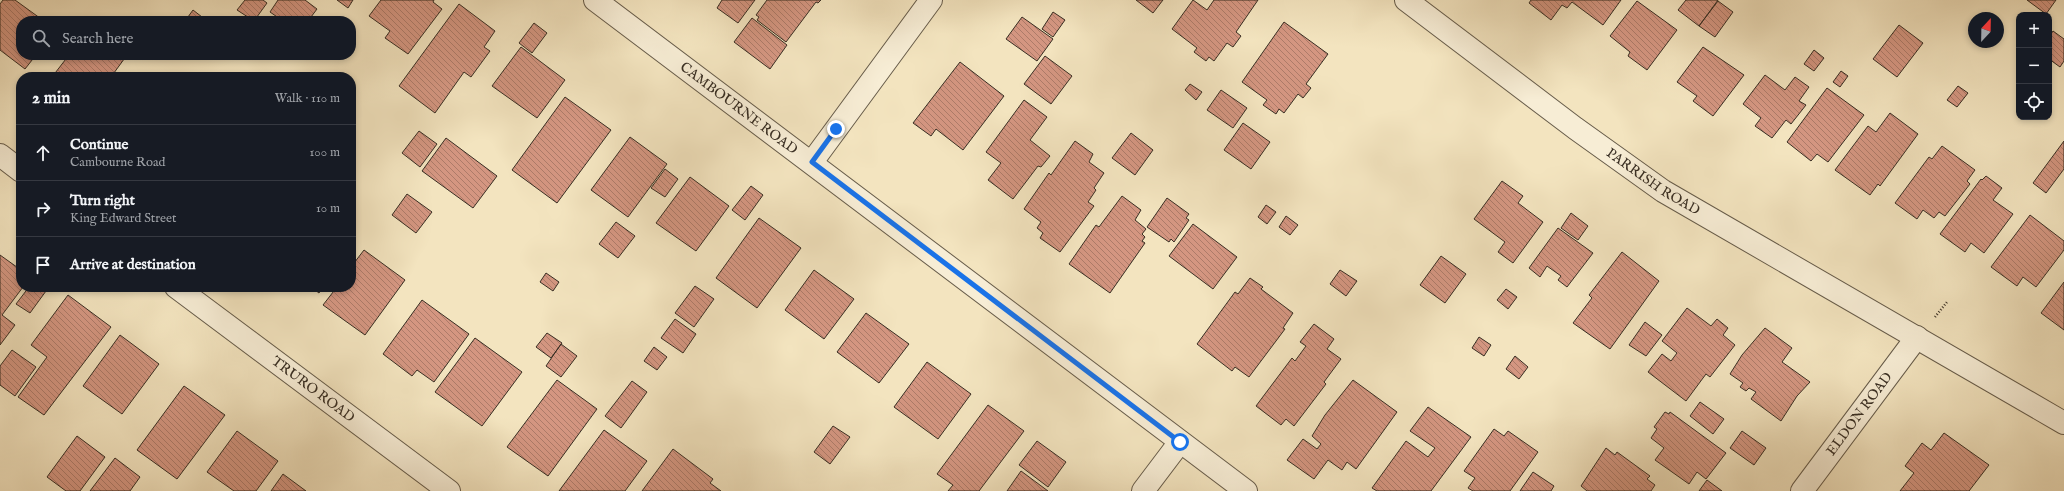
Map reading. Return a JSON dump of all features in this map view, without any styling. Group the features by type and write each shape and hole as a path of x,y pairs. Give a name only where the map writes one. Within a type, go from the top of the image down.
{"street":[{"name":"CAMBOURNE ROAD","path":"596,0 1246,491"},
{"path":"812,162 932,0"},
{"name":"PARRISH ROAD","path":"1406,0 1575,128 1663,191 2064,423"},
{"path":"0,155 16,167"},
{"name":"TRURO ROAD","path":"183,292 449,491"},
{"name":"ELDON ROAD","path":"1802,491 1917,337"},
{"path":"1143,491 1180,442"}],"building":[{"path":"3,0 15,0 37,16 16,16 16,60 32,60 25,69 0,50 0,4"},
{"path":"245,0 263,0 267,3 258,16 246,16 237,10"},
{"path":"278,0 305,0 317,9 312,16 276,16 270,12"},
{"path":"337,0 353,0 348,8"},
{"path":"381,0 434,0 433,2 442,9 408,54 385,38 390,31 369,16"},
{"path":"722,0 755,0 738,23 717,8"},
{"path":"767,0 821,0 818,3 816,2 786,42 757,20 759,17 756,15"},
{"path":"1136,0 1163,0 1153,13"},
{"path":"1193,0 1207,10 1214,0 1258,0 1236,32 1241,36 1233,47 1227,43 1214,61 1209,57 1206,61 1194,52 1197,48 1172,29"},
{"path":"1531,0 1621,0 1603,25 1572,2 1567,8 1562,5 1551,20 1529,3"},
{"path":"1686,0 1718,0 1699,26 1678,10"},
{"path":"2027,0 2056,0 2047,12 2043,12"},
{"path":"1637,1 1677,30 1647,70 1628,56 1630,52 1610,36"},
{"path":"1718,1 1733,12 1715,37 1699,26"},
{"path":"459,4 495,31 484,47 490,51 471,77 464,72 435,113 399,86"},
{"path":"193,10 201,16 189,16"},
{"path":"1053,12 1065,20 1053,37 1042,29"},
{"path":"1022,17 1053,39 1037,61 1006,39"},
{"path":"752,18 787,45 770,69 734,42"},
{"path":"1284,22 1328,54 1306,84 1311,88 1303,98 1298,94 1284,113 1279,109 1276,114 1263,105 1267,100 1242,82"},
{"path":"534,23 547,33 532,53 519,43"},
{"path":"1899,25 1923,43 1897,77 1873,59"},
{"path":"2053,31 2064,39 2064,61 2060,67 2052,61"},
{"path":"521,47 565,80 537,118 492,86"},
{"path":"1703,47 1744,75 1713,116 1693,101 1697,96 1677,82"},
{"path":"1814,50 1824,58 1814,71 1804,64"},
{"path":"1045,56 1072,76 1051,104 1024,84"},
{"path":"65,60 123,60 115,72 56,72"},
{"path":"960,62 1004,96 963,150 936,129 931,136 913,123"},
{"path":"1841,71 1848,76 1840,87 1833,82"},
{"path":"1765,75 1785,90 1795,77 1809,87 1799,101 1806,105 1791,124 1786,120 1772,138 1755,126 1761,118 1743,104"},
{"path":"1190,84 1202,92 1196,100 1185,90"},
{"path":"1958,86 1968,93 1957,107 1947,100"},
{"path":"1827,88 1864,115 1828,162 1817,154 1811,161 1787,142"},
{"path":"1221,90 1247,108 1233,128 1207,110"},
{"path":"565,97 611,130 557,203 512,170"},
{"path":"1024,100 1047,117 1030,140 1050,156 1041,167 1038,166 1013,199 988,180 1001,163 986,152"},
{"path":"1890,113 1918,134 1880,186 1878,184 1870,195 1835,170 1868,126 1876,132"},
{"path":"1243,123 1270,142 1251,169 1224,150"},
{"path":"419,131 437,144 420,167 402,153"},
{"path":"1131,133 1153,150 1135,175 1112,158"},
{"path":"630,137 667,164 628,217 591,190"},
{"path":"446,138 497,176 473,208 422,171"},
{"path":"1075,141 1093,154 1089,162 1104,173 1094,188 1096,190 1088,202 1094,206 1060,252 1040,238 1043,233 1037,228 1041,222 1024,209 1049,173 1051,175"},
{"path":"2064,141 2064,169 2046,193 2033,183"},
{"path":"1942,146 1975,170 1967,181 1970,184 1945,216 1939,212 1934,218 1923,210 1917,219 1895,203 1929,157 1932,159"},
{"path":"665,169 678,179 665,197 651,188"},
{"path":"1986,176 2002,188 1993,200 2013,214 1984,253 1971,243 1965,252 1940,234 1981,179 1982,180"},
{"path":"690,177 729,206 696,251 656,223"},
{"path":"1502,181 1523,196 1518,203 1543,222 1513,263 1498,252 1505,242 1474,219"},
{"path":"751,186 763,195 745,220 732,210"},
{"path":"407,194 432,212 416,233 392,215"},
{"path":"1122,196 1141,210 1135,220 1146,229 1142,234 1145,237 1142,241 1145,243 1110,293 1069,264 1096,225 1099,227"},
{"path":"1167,198 1189,214 1186,218 1189,220 1174,242 1171,239 1169,242 1147,227"},
{"path":"1266,205 1276,212 1267,224 1258,217"},
{"path":"1571,213 1588,226 1578,240 1561,228"},
{"path":"2030,215 2064,241 2064,250 2036,287 2023,277 2017,286 1991,267"},
{"path":"1286,216 1298,225 1290,235 1279,227"},
{"path":"759,218 801,248 757,308 716,278"},
{"path":"616,222 635,236 618,258 599,244"},
{"path":"1193,224 1237,257 1213,289 1169,256"},
{"path":"1558,228 1593,253 1567,287 1558,280 1561,276 1547,266 1540,277 1529,268"},
{"path":"364,250 405,280 365,335 323,305 333,292 356,292 356,260"},
{"path":"1622,252 1659,281 1610,349 1573,323 1592,298 1589,295"},
{"path":"0,255 16,266 16,292 19,292 2,315 15,325 0,345"},
{"path":"1441,256 1466,274 1445,303 1420,285"},
{"path":"814,270 854,299 824,339 785,310"},
{"path":"1340,270 1357,281 1346,296 1330,284"},
{"path":"546,273 559,282 553,291 540,282"},
{"path":"1250,278 1263,287 1261,289 1293,313 1283,328 1285,329 1249,377 1235,367 1232,371 1197,344 1235,292 1238,294"},
{"path":"2064,282 2064,330 2041,313"},
{"path":"695,286 714,299 694,327 675,313"},
{"path":"1506,289 1517,297 1508,309 1497,300"},
{"path":"25,292 45,292 30,313 16,304"},
{"path":"68,295 111,327 44,415 18,397 47,357 31,345"},
{"path":"422,300 469,334 434,382 417,370 412,376 383,354"},
{"path":"1687,308 1711,326 1717,319 1728,328 1723,335 1735,345 1710,377 1706,374 1686,401 1648,372 1662,354 1671,361 1677,353 1662,341"},
{"path":"866,313 909,344 879,383 837,352"},
{"path":"675,319 696,334 683,353 661,338"},
{"path":"1645,322 1662,335 1646,356 1629,345"},
{"path":"1314,324 1334,339 1327,349 1341,359 1324,382 1326,384 1294,426 1286,419 1281,425 1256,406 1292,358 1295,361 1306,346 1300,342"},
{"path":"1765,328 1792,348 1782,362 1810,382 1797,396 1781,421 1751,399 1756,392 1749,388 1746,391 1740,387 1743,383 1730,374 1742,355"},
{"path":"547,333 562,343 551,358 536,347"},
{"path":"120,335 159,364 122,414 83,386"},
{"path":"1479,337 1491,345 1484,356 1472,348"},
{"path":"475,338 522,372 482,426 435,392"},
{"path":"561,344 577,356 561,377 546,366"},
{"path":"654,347 667,357 657,370 644,361"},
{"path":"12,350 36,367 15,396 0,385 0,366"},
{"path":"1515,356 1528,367 1519,379 1506,369"},
{"path":"927,362 971,394 938,439 894,407"},
{"path":"557,380 597,409 548,476 507,447"},
{"path":"1353,380 1397,412 1356,469 1347,462 1342,470 1328,460 1314,479 1287,460 1303,439 1317,449 1321,444 1312,436 1325,415"},
{"path":"632,381 647,392 621,428 605,416"},
{"path":"184,386 225,415 177,479 137,450"},
{"path":"1700,402 1724,419 1713,434 1690,416"},
{"path":"988,405 1024,431 979,491 948,491 953,485 937,474"},
{"path":"1428,407 1471,437 1431,491 1377,491 1372,488 1406,441 1428,457 1435,448 1410,431"},
{"path":"1665,412 1669,414 1670,412 1726,453 1706,479 1697,472 1689,484 1655,460 1664,448 1651,438 1657,429 1654,427"},
{"path":"833,426 850,437 830,464 814,452"},
{"path":"1494,429 1504,436 1508,431 1538,452 1510,491 1473,491 1468,488 1475,478 1464,471"},
{"path":"604,430 647,461 625,491 559,491"},
{"path":"237,431 278,461 256,491 234,491 207,472"},
{"path":"1742,431 1766,448 1754,465 1730,448"},
{"path":"1944,433 1989,465 1969,491 1900,491 1914,473 1905,466 1922,443 1931,450"},
{"path":"77,436 105,457 80,491 66,491 47,477"},
{"path":"1037,441 1066,462 1048,487 1019,465"},
{"path":"1606,448 1615,455 1617,452 1650,476 1647,479 1655,485 1651,491 1587,491 1581,486"},
{"path":"673,449 713,479 710,483 721,491 642,491"},
{"path":"115,458 140,477 130,491 90,491"},
{"path":"1021,471 1048,491 1007,491"},
{"path":"1533,472 1554,486 1551,491 1520,491"},
{"path":"283,474 306,491 271,491"},
{"path":"1707,480 1722,491 1699,491"}],"route":[{"path":"836,129 812,162 1180,442"}]}
